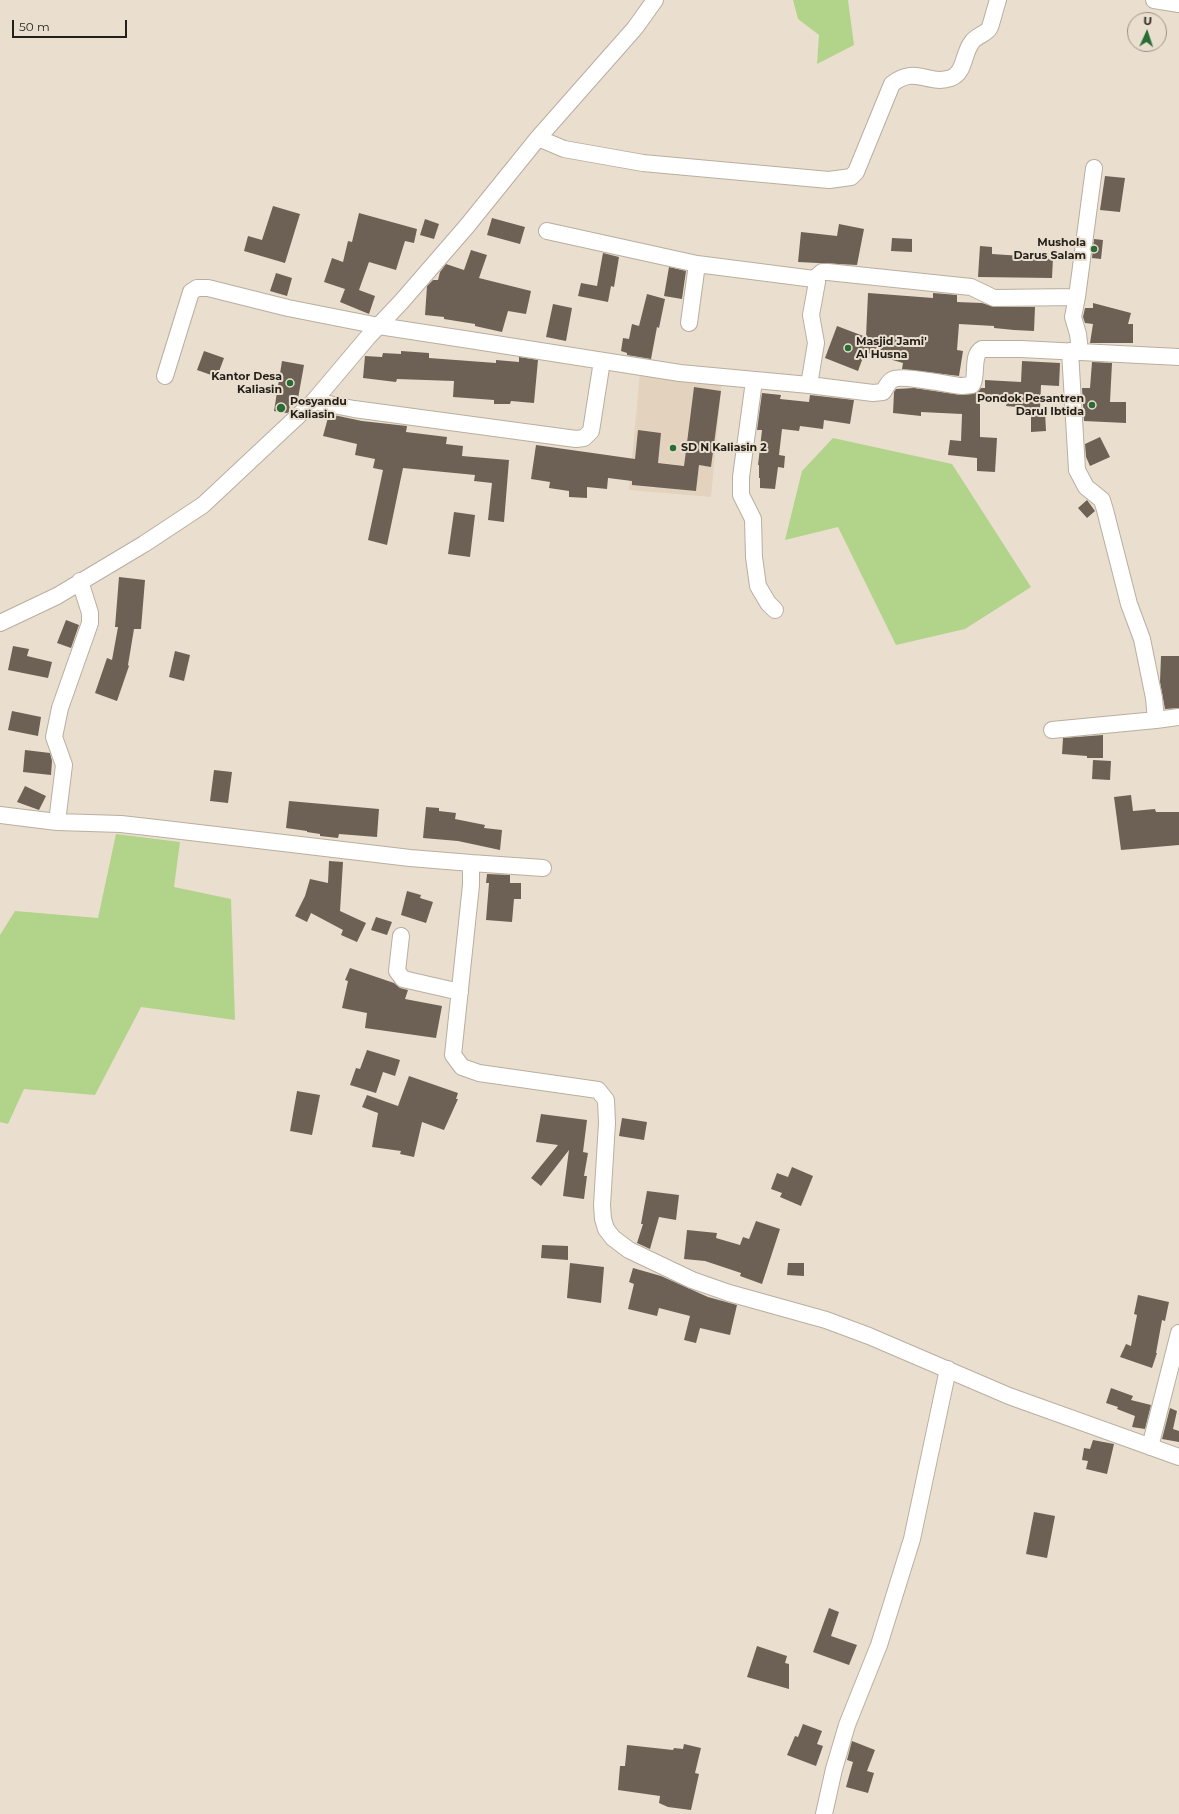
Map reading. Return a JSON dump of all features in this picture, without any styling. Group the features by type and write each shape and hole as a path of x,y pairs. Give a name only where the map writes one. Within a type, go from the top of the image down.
{"street":[{"path":"0,623 57,596 150,540 203,505 314,400 462,232 538,138 635,28 655,0"},
{"path":"538,138 564,149 643,162 829,180 851,177 856,172 892,84 900,78 911,75 938,79 950,78 958,74 971,43 990,28 998,0"},
{"path":"1154,0 1179,4"},
{"path":"1094,168 1073,317 1078,334 1075,351 1078,470 1086,487 1102,500 1129,604 1142,639 1154,698 1156,720"},
{"path":"547,231 697,264 814,279 822,272 828,272 971,287 994,298 1077,297"},
{"path":"689,323 697,264"},
{"path":"809,384 816,343 811,315 817,282 814,279"},
{"path":"165,376 191,292 197,288 208,288 288,308 379,326 680,373 754,381 809,384 873,393 883,392 890,381 894,378 967,386 972,385 974,382 977,355 982,349 1075,351 1179,357"},
{"path":"314,400 354,409 576,439 584,438 591,431 602,360"},
{"path":"754,381 741,477 741,495 753,519 754,557 758,586 768,603 775,610"},
{"path":"57,822 64,766 54,737 60,708 90,623 90,613 80,581"},
{"path":"1052,730 1179,717"},
{"path":"0,815 57,822 150,827 410,858 543,868"},
{"path":"471,863 471,885 453,1055 462,1068 479,1074 598,1090 606,1100 607,1123 602,1205 604,1224 613,1238 630,1250 692,1280 729,1293 826,1320 1009,1396 1179,1457"},
{"path":"401,936 397,971 403,979 460,992"},
{"path":"1150,1447 1179,1334"},
{"path":"824,1814 834,1768 847,1724 879,1645 912,1539 948,1370"}],"shaded area":[{"name":"SD N Kaliasin 2","path":"640,373 722,381 711,497 629,490","holes":["694,387 721,391 711,466 684,463","638,430 661,433 655,488 632,485","661,463 699,467 696,491 658,487"]}],"green space":[{"path":"793,0 848,0 854,45 817,64 819,35 798,19"},
{"path":"833,438 952,464 1031,587 965,629 896,645 838,527 785,540 802,471"},
{"path":"116,834 180,842 174,887 231,899 235,1020 141,1007 95,1095 24,1089 8,1124 0,1122 0,935 15,911 98,918"}],"building":[{"path":"1105,176 1125,178 1120,212 1100,210"},
{"path":"273,206 300,214 285,263 244,251 248,236 262,240"},
{"path":"359,213 417,229 414,243 405,241 396,270 369,262 359,290 375,296 369,314 340,302 345,289 324,282 332,258 343,262 348,241 352,242"},
{"path":"492,218 525,227 520,244 487,235"},
{"path":"425,219 439,224 434,239 420,235"},
{"path":"839,224 864,229 857,265 798,262 801,232 837,236"},
{"path":"892,238 912,239 912,252 891,251"},
{"path":"1094,239 1103,240 1101,259 1092,258"},
{"path":"980,246 992,247 992,254 1053,258 1052,278 978,277"},
{"path":"471,250 487,255 479,278 531,291 526,314 508,311 502,332 475,326 475,324 444,319 444,317 425,315 427,286 433,280 438,280 440,272 446,264 464,270"},
{"path":"603,253 619,257 614,287 611,286 608,302 578,296 581,283 597,286"},
{"path":"669,267 686,271 682,299 664,296"},
{"path":"276,273 292,278 287,296 270,291"},
{"path":"868,293 933,298 933,293 957,295 957,302 982,303 994,307 1035,307 1034,331 994,328 994,326 959,324 957,350 963,351 959,376 902,369 903,363 865,352 858,371 825,358 837,326 866,337"},
{"path":"647,294 665,299 659,328 657,327 651,359 627,355 627,353 621,351 623,338 629,339 632,324 639,326"},
{"path":"1093,303 1131,313 1128,324 1133,324 1133,343 1090,343 1093,324 1085,323 1083,317 1085,308 1093,308"},
{"path":"553,304 572,308 566,341 546,337"},
{"path":"204,351 224,358 217,377 197,370"},
{"path":"401,351 429,353 429,358 496,363 496,360 519,362 519,357 538,360 534,403 511,401 510,404 494,404 494,400 453,397 454,381 397,379 396,382 363,378 365,356 382,357 383,353 401,354"},
{"name":"Kantor Desa Kaliasin","path":"282,361 304,365 297,404 290,403 289,412 287,413 274,411"},
{"path":"1022,361 1060,363 1059,386 1041,385 1040,409 1006,406 1007,403 980,401 980,437 997,438 995,472 977,471 977,458 948,455 950,440 961,441 962,414 921,412 921,416 893,413 894,392 896,389 914,388 961,395 973,394 978,392 981,388 985,388 985,380 1021,382"},
{"path":"1092,362 1112,363 1110,402 1126,402 1126,423 1084,421 1082,388 1090,388"},
{"path":"694,387 721,391 711,467 699,465 696,491 632,485 632,481 608,478 607,489 587,487 587,498 569,497 569,491 549,488 550,482 531,479 536,445 635,459 638,430 661,433 658,463 684,466"},
{"path":"762,393 781,395 780,399 809,402 810,395 854,400 850,424 824,420 823,429 800,426 799,431 782,429 779,455 785,456 784,468 778,467 775,489 760,488 758,465 762,430 757,430"},
{"path":"1045,412 1046,431 1031,432 1031,413"},
{"path":"329,414 362,421 407,426 406,432 447,437 446,444 463,446 462,456 509,460 504,522 488,520 492,483 474,481 475,475 403,468 387,545 368,540 383,470 373,468 375,459 355,455 357,444 323,436"},
{"path":"1100,437 1110,457 1090,466 1086,457 1085,444"},
{"path":"1087,500 1095,511 1087,518 1078,508"},
{"path":"454,512 475,515 470,557 448,554"},
{"path":"119,577 145,580 141,629 134,629 129,666 117,701 95,693 107,658 112,660 118,627 115,627"},
{"path":"66,620 79,625 71,648 57,643"},
{"path":"13,646 29,649 27,656 52,662 48,678 8,670"},
{"path":"175,651 190,655 184,681 169,677"},
{"path":"1161,656 1179,656 1179,708 1165,709 1160,682"},
{"path":"12,711 41,717 38,736 8,730"},
{"path":"1103,735 1103,758 1087,758 1087,756 1062,754 1063,738"},
{"path":"25,750 50,753 52,761 51,775 23,772"},
{"path":"1093,760 1111,761 1110,780 1092,779"},
{"path":"214,770 232,772 228,803 210,801"},
{"path":"25,786 46,796 39,810 17,802"},
{"path":"1131,795 1133,811 1155,809 1156,812 1179,812 1179,845 1121,850 1114,797"},
{"path":"289,801 379,809 377,837 339,834 338,838 320,836 320,834 286,828"},
{"path":"426,807 439,808 439,811 456,813 455,819 485,825 484,828 502,830 500,850 458,841 423,838"},
{"path":"329,861 343,862 340,911 366,923 357,942 341,935 343,930 311,913 307,922 295,916 305,896 310,879 328,883"},
{"path":"487,874 510,875 510,883 521,883 521,899 514,899 512,922 486,920 489,883 486,883"},
{"path":"407,891 421,895 420,898 433,902 426,923 401,915"},
{"path":"376,917 392,922 387,935 371,930"},
{"path":"350,968 394,983 400,988 408,990 405,999 442,1006 436,1038 365,1028 367,1013 342,1008 348,981 345,980"},
{"path":"367,1050 400,1060 395,1076 383,1072 376,1093 350,1085 356,1068 360,1069"},
{"path":"409,1076 458,1093 456,1099 458,1099 444,1130 422,1122 414,1157 400,1154 401,1151 372,1147 378,1113 362,1107 367,1095 398,1106"},
{"path":"297,1091 320,1095 312,1135 290,1131"},
{"path":"541,1114 587,1120 583,1152 588,1153 584,1176 587,1176 584,1199 563,1196 569,1150 541,1186 531,1178 558,1145 536,1142"},
{"path":"622,1118 647,1122 644,1140 619,1136"},
{"path":"792,1167 813,1176 801,1206 780,1197 782,1193 771,1189 777,1173 788,1177"},
{"path":"647,1191 679,1195 676,1220 659,1217 650,1249 637,1243 643,1224 641,1224"},
{"path":"756,1221 780,1229 762,1284 740,1276 741,1273 705,1261 684,1259 687,1230 717,1233 716,1238 740,1245 743,1237 749,1239"},
{"path":"542,1245 568,1246 568,1260 541,1258"},
{"path":"570,1263 604,1267 601,1303 567,1298"},
{"path":"788,1263 804,1263 804,1276 787,1275"},
{"path":"633,1268 661,1276 708,1297 737,1305 730,1335 700,1328 696,1343 684,1340 690,1316 659,1308 657,1316 628,1309 634,1284 629,1282"},
{"path":"1138,1295 1169,1302 1165,1321 1162,1320 1157,1353 1152,1368 1120,1357 1126,1344 1131,1346 1137,1315 1134,1314"},
{"path":"1111,1388 1133,1396 1131,1400 1151,1405 1145,1429 1132,1427 1135,1416 1117,1409 1118,1407 1106,1403"},
{"path":"1170,1408 1177,1411 1173,1429 1179,1431 1179,1442 1162,1439"},
{"path":"1093,1440 1114,1444 1107,1474 1086,1469 1088,1461 1082,1460 1084,1448 1090,1449"},
{"path":"1034,1512 1055,1516 1047,1558 1026,1554"},
{"path":"829,1608 839,1612 831,1636 857,1645 849,1665 813,1652"},
{"path":"757,1646 787,1656 785,1663 789,1664 789,1689 747,1677"},
{"path":"803,1724 822,1731 817,1744 823,1746 816,1766 787,1755 795,1736 798,1737"},
{"path":"852,1741 875,1750 867,1771 874,1773 868,1793 846,1787 853,1762 847,1760"},
{"path":"684,1744 701,1748 695,1773 699,1774 691,1810 668,1807 659,1803 660,1796 618,1790 620,1766 625,1766 627,1745 673,1750 674,1748 683,1749"}],"place":[{"name":"Mushola Darus Salam","path":"1094,249"},
{"name":"Masjid Jami' Al Husna","path":"848,348"},
{"name":"Kantor Desa Kaliasin","path":"290,383"},
{"name":"Pondok Pesantren Darul Ibtida","path":"1092,405"},
{"name":"Posyandu Kaliasin","path":"281,408"},
{"name":"SD N Kaliasin 2","path":"673,448"}]}
